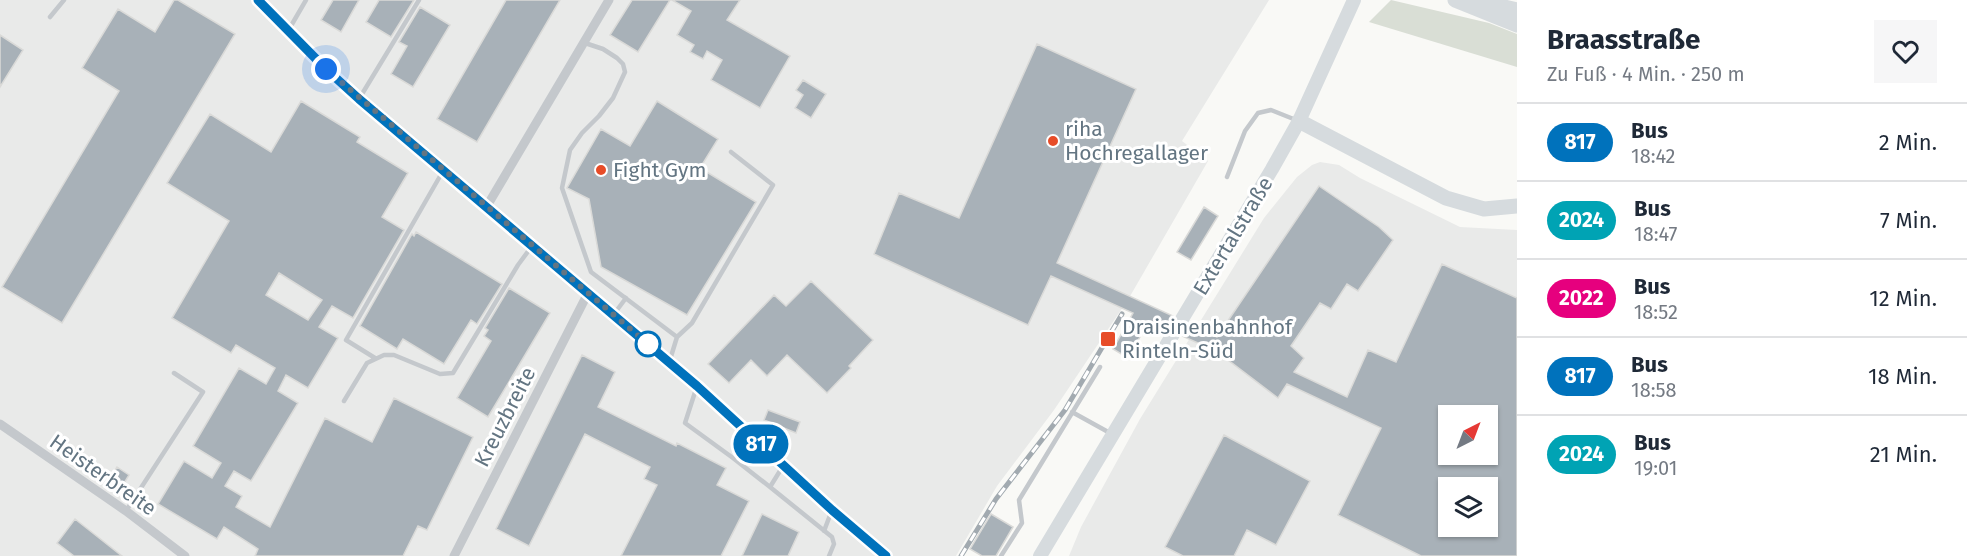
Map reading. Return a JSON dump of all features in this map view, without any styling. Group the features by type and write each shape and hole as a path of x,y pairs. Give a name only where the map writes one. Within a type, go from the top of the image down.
{"main road":[{"name":"Extertalstraße","path":"1040,556 1241,223 1299,121 1354,0"},
{"path":"1455,0 1517,26"},
{"path":"1474,0 1517,10"},
{"path":"1299,121 1446,198 1484,209 1517,206"}],"street":[{"path":"258,0 359,99 614,314 752,434 783,466 880,554"},
{"path":"487,206 609,0"},
{"name":"Kreuzbreite","path":"454,556 588,293"},
{"name":"Heisterbreite","path":"0,424 126,511 185,556"}],"lane":[{"path":"50,17 64,0"},
{"path":"288,31 306,0"},
{"path":"359,99 419,0"},
{"path":"584,42 603,49 617,58 623,64 625,72 613,98 570,150 562,188 591,272 677,337"},
{"path":"1227,177 1245,132 1258,113 1271,110 1299,121"},
{"path":"669,363 677,337 692,323 773,185 731,152"},
{"path":"375,358 346,340 443,171"},
{"path":"344,401 367,363 384,355 394,355 440,374 453,373 518,265 532,246"},
{"path":"614,314 626,298"},
{"path":"1001,556 1022,523 1019,500 1100,367"},
{"path":"126,511 203,392 174,373"},
{"path":"697,386 684,423 736,459 834,540 829,556"},
{"path":"1072,411 1113,435"},
{"path":"736,459 752,434"},
{"path":"770,487 783,466"},
{"path":"824,531 832,510"}],"shaded area":[{"path":"0,0 1269,0 1182,141 1208,161 1129,298 1054,410 997,486 956,556 0,556"},
{"path":"1391,0 1489,23 1517,34 1517,67 1369,22"},
{"path":"1320,162 1339,165 1360,178 1460,227 1517,230 1517,556 1069,556 1081,527 1140,419 1264,218 1297,177 1312,165"}],"building":[{"path":"174,0 178,0 235,34 62,323 2,287 119,91 82,68 118,9 155,32"},
{"path":"333,0 359,0 341,32 321,20"},
{"path":"379,0 414,0 391,37 366,22"},
{"path":"506,0 560,0 477,142 437,119"},
{"path":"632,0 670,0 638,52 610,35"},
{"path":"672,0 740,0 727,20 790,56 760,108 711,80 722,60 707,51 703,59 690,52 694,45 677,35 691,11"},
{"path":"420,7 450,25 413,87 391,74 407,46 399,42"},
{"path":"0,35 23,50 0,87"},
{"name":"riha Hochregallager","path":"1037,44 1136,89 1057,263 1173,316 1166,328 1149,321 1128,358 1113,349 1133,313 1051,276 1028,325 874,254 899,193 959,218"},
{"path":"803,80 826,94 811,118 795,108 803,95 796,90"},
{"path":"301,101 360,137 357,142 408,173 382,217 404,230 353,318 332,306 319,327 338,338 308,388 286,375 278,391 298,403 251,481 234,471 225,486 242,496 236,507 270,527 325,418 372,442 394,398 473,437 427,530 418,526 403,556 255,556 258,549 224,527 217,539 158,504 184,461 212,478 221,463 193,446 239,368 266,384 275,368 236,345 231,353 172,318 229,221 167,183 210,114 271,152","holes":["279,273 322,300 308,320 266,295"]},
{"path":"657,101 718,139 700,168 756,202 687,315 601,267 589,199 567,188 601,129 630,146"},
{"path":"1319,186 1379,227 1393,240 1358,291 1347,284 1331,309 1320,303 1291,346 1304,358 1294,372 1347,397 1368,350 1396,362 1442,264 1517,298 1517,556 1421,556 1338,515 1381,428 1287,384 1278,398 1216,351 1182,336 1190,324 1217,337"},
{"path":"1204,207 1218,216 1191,260 1177,252"},
{"path":"416,232 502,284 477,324 471,320 444,364 403,339 397,349 360,326 412,234 414,236"},
{"path":"811,281 873,340 827,393 787,355 767,376 751,360 729,383 708,364 774,295 786,306"},
{"path":"509,288 550,313 488,417 457,398 491,341 484,336 488,330 485,328"},
{"path":"582,355 615,372 598,407 726,468 717,485 749,501 721,556 621,556 657,485 644,479 650,467 585,434 529,546 496,529"},
{"path":"768,410 800,422 796,433 764,420"},
{"path":"1224,435 1310,481 1276,545 1247,530 1234,556 1183,556 1165,547"},
{"path":"117,467 129,475 123,485 111,477"},
{"path":"762,514 799,532 788,556 742,556"},
{"path":"991,514 1013,527 996,556 982,556 970,549"},
{"path":"75,519 122,556 74,556 57,543"}],"railway":[{"path":"961,556 996,499 1065,410 1122,314"}],"bus line":[{"name":"817","path":"258,0 359,99 614,314 752,434 783,466 886,556"}],"place":[{"name":"riha Hochregallager","path":"1053,141"},
{"name":"Fight Gym","path":"601,170"},
{"name":"Draisinenbahnhof Rinteln-Süd","path":"1108,339"}],"route":[{"path":"326,69 648,344"}]}
